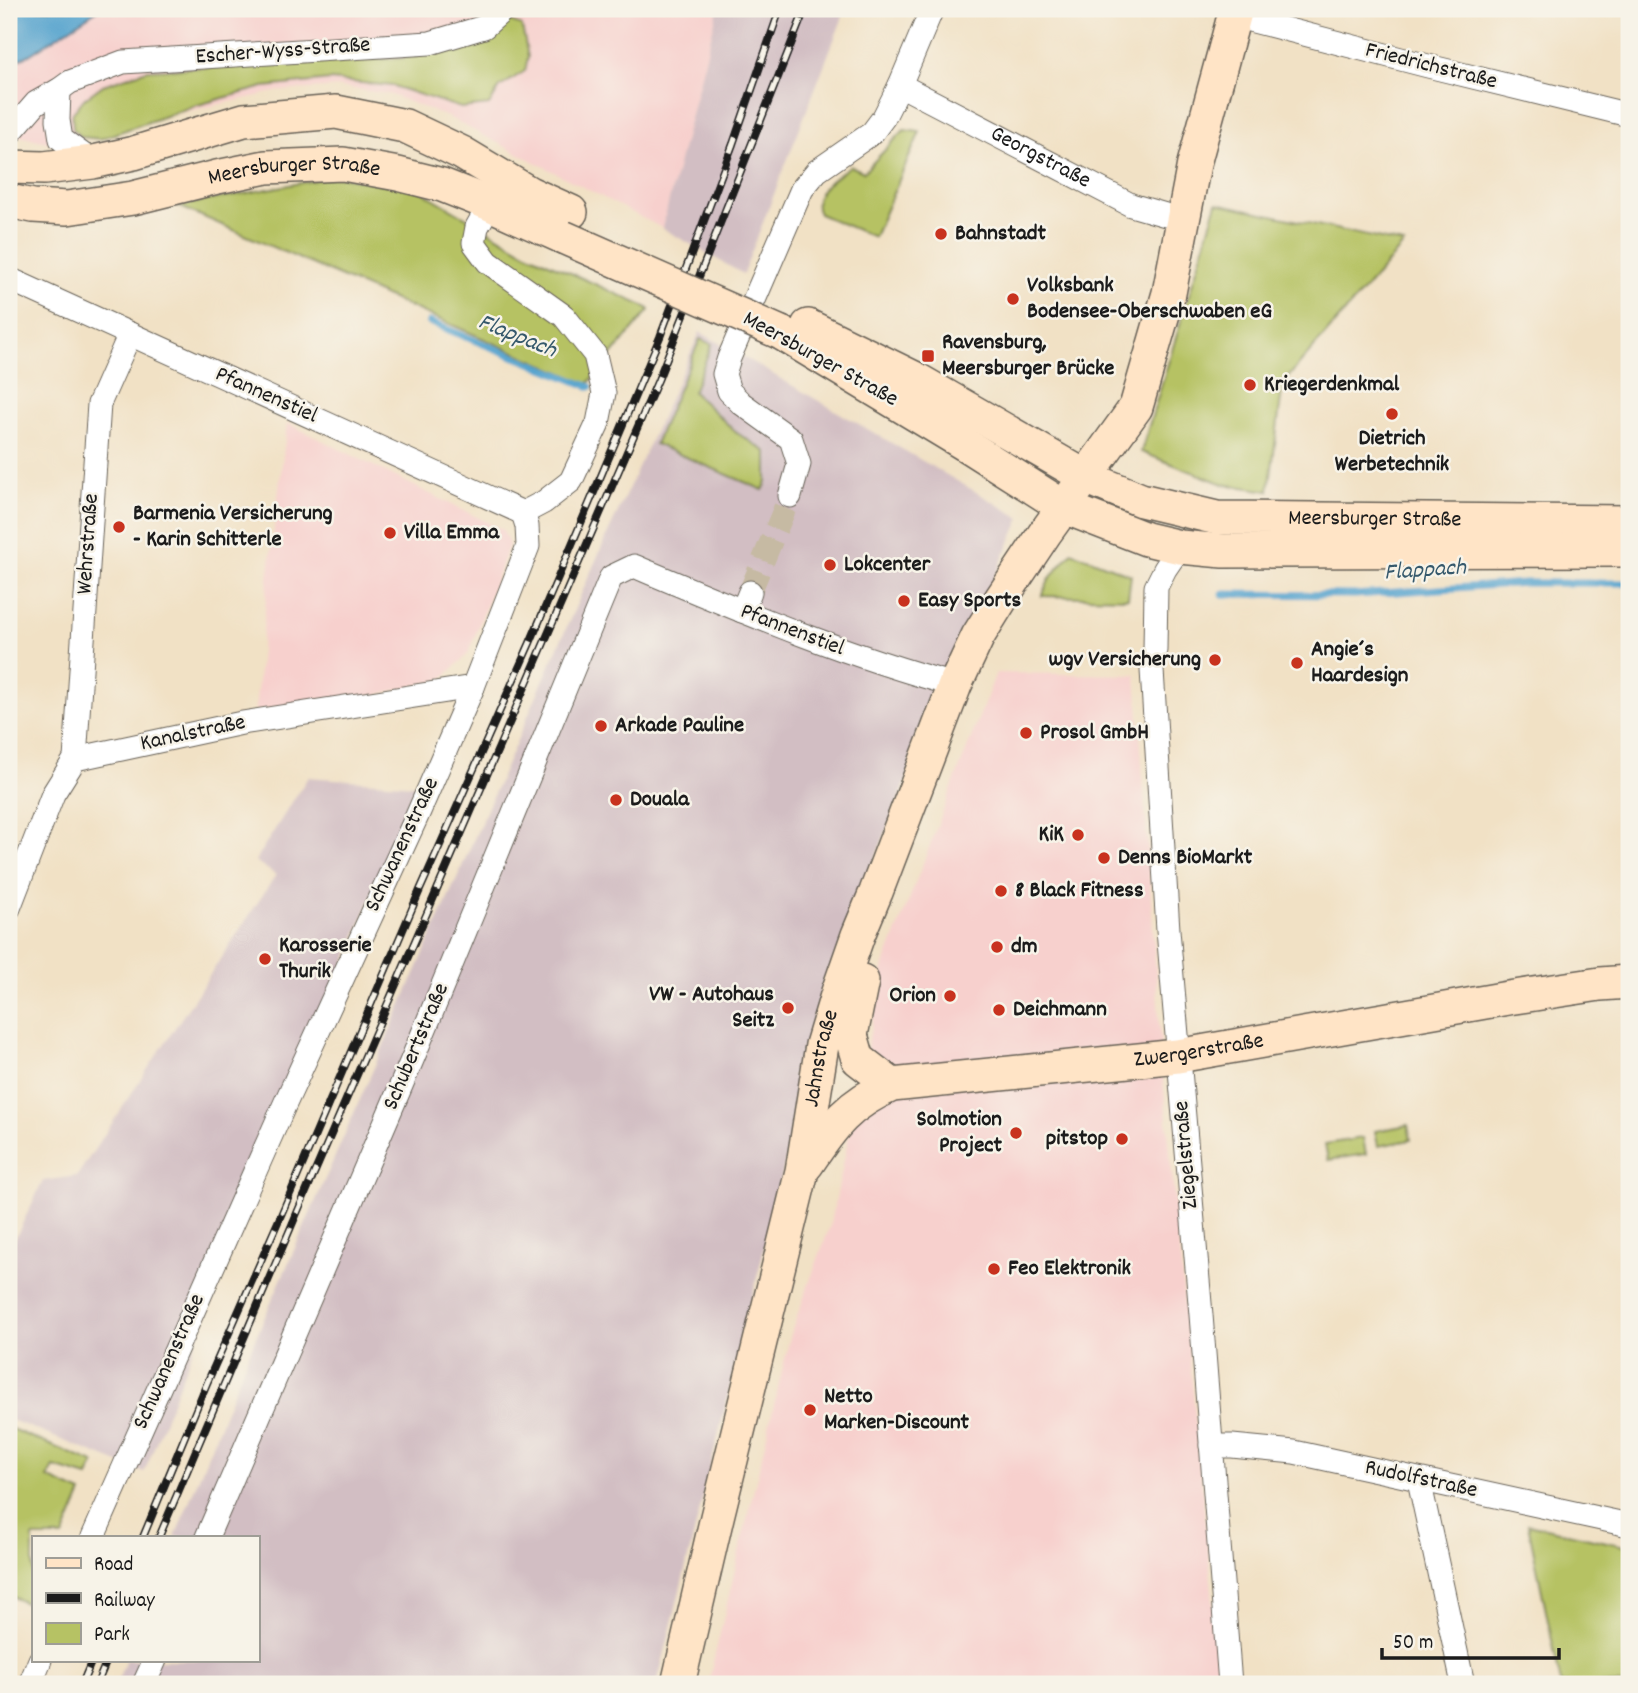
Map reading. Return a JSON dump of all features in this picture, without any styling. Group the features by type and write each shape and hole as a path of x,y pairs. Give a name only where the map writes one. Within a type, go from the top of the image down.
{"main road":[{"path":"1086,477 1136,407 1169,293 1194,164 1235,12"},
{"name":"Meersburger Straße","path":"9,167 44,168 93,162 134,153 244,120 336,112 405,126 462,153 529,193 567,225"},
{"name":"Meersburger Straße","path":"9,201 67,208 133,198 266,167 343,164 398,174 442,185 490,204 567,225 786,325 916,379 1086,477 1141,500 1217,518 1629,522"},
{"name":"Meersburger Straße","path":"786,325 1064,507 1146,539 1180,547 1223,551 1629,550"},
{"name":"Jahnstraße","path":"678,1684 802,1171 822,1045 838,992 955,685 978,636 1045,533 1086,477"},
{"path":"876,892 874,939 858,994 851,1035 858,1059 892,1084"},
{"name":"Zwergerstraße","path":"802,1171 828,1132 849,1110 892,1084 1178,1056 1508,998 1629,982"}],"street":[{"name":"Escher-Wyss-Straße","path":"9,134 36,103 70,82 123,62 430,43 484,27 503,9"},
{"path":"790,496 799,464 791,439 741,403 729,391 724,374 802,189 817,171 873,133 900,85 932,9"},
{"name":"Friedrichstraße","path":"1235,12 1427,66 1629,116"},
{"name":"Georgstraße","path":"900,85 1131,205 1183,219"},
{"path":"59,90 58,120 61,139 93,162"},
{"path":"490,204 477,227 474,243 488,262 564,316 595,355 604,393 598,423 571,481 544,502 523,513"},
{"name":"Pfannenstiel","path":"9,279 523,513"},
{"name":"Wehrstraße","path":"75,760 99,404 130,334"},
{"name":"Schwanenstraße","path":"93,1536 361,935 410,834 473,687 528,546 523,513"},
{"name":"Ziegelstraße","path":"1180,547 1156,587 1152,670 1168,930 1230,1684"},
{"name":"Pfannenstiel","path":"634,566 746,601 861,657 955,685"},
{"name":"Schubertstraße","path":"207,1536 418,1048 611,577 634,566"},
{"name":"Kanalstraße","path":"75,760 242,723 473,687"},
{"path":"9,908 53,794 75,760"},
{"name":"Rudolfstraße","path":"1211,1446 1294,1452 1629,1525"},
{"path":"1419,1480 1463,1684"},
{"path":"30,1684 39,1662"},
{"path":"144,1684 154,1662"}],"shaded area":[{"path":"9,9 718,9 662,228 448,117 389,94 340,87 279,91 48,142 9,134"},
{"path":"718,9 846,9 743,274 662,228"},
{"path":"700,332 1021,518 943,690 836,956 657,1684 116,1684 125,1662 259,1662 259,1536 175,1536 249,1353 600,551"},
{"path":"287,423 503,530 509,545 468,654 441,680 357,699 255,711"},
{"path":"996,673 1136,675 1163,1079 1221,1684 708,1684 791,1333 831,1223 884,965"},
{"path":"308,777 415,785 144,1473 9,1419 9,1251 43,1181 77,1176 276,875 255,861"}],"green space":[{"path":"508,21 522,26 528,57 525,71 500,87 489,105 461,108 393,86 330,80 264,87 194,106 100,139 81,137 73,129 72,114 84,99 103,85 147,70 403,58 471,47 498,31"},
{"path":"904,130 920,132 874,237 819,214 817,199 825,186 850,166 864,172"},
{"path":"337,176 419,190 527,253 650,309 588,384 178,206"},
{"path":"1217,203 1404,244 1283,383 1269,491 1223,484 1141,452"},
{"path":"700,339 712,344 693,392 737,433 767,452 767,482 763,490 655,444"},
{"path":"1072,552 1131,575 1128,598 1042,596 1050,578"},
{"path":"1408,1125 1411,1140 1378,1146 1375,1131"},
{"path":"1363,1138 1366,1154 1328,1160 1325,1144"},
{"path":"9,1428 94,1463 88,1477 54,1467 48,1478 82,1493 63,1536 32,1536 32,1606 9,1595"},
{"path":"1528,1524 1629,1547 1629,1684 1561,1684"}],"water":[{"path":"9,9 99,9 29,55 9,64"}],"waterway":[{"name":"Flappach","path":"429,322 590,387"},
{"name":"Flappach","path":"1223,594 1355,595 1525,583 1629,583"}],"tunnel":[{"path":"750,592 790,496"}],"railway":[{"path":"143,1536 207,1383 530,643 660,337 733,144 780,9"},
{"path":"159,1536 658,380 805,9"},
{"path":"82,1684 91,1662"},
{"path":"97,1684 106,1662"}],"place":[{"name":"Bahnstadt","path":"941,234"},
{"name":"Volksbank Bodensee-Oberschwaben eG","path":"1013,299"},
{"name":"Ravensburg, Meersburger Brücke","path":"928,356"},
{"name":"Kriegerdenkmal","path":"1250,385"},
{"name":"Dietrich Werbetechnik","path":"1392,414"},
{"name":"Barmenia Versicherung - Karin Schitterle","path":"119,527"},
{"name":"Villa Emma","path":"390,533"},
{"name":"Lokcenter","path":"830,565"},
{"name":"Easy Sports","path":"904,601"},
{"name":"wgv Versicherung","path":"1215,660"},
{"name":"Angie´s Haardesign","path":"1297,663"},
{"name":"Arkade Pauline","path":"601,726"},
{"name":"Prosol GmbH","path":"1026,733"},
{"name":"Douala","path":"616,800"},
{"name":"KiK","path":"1078,835"},
{"name":"Denns BioMarkt","path":"1104,858"},
{"name":"8 Black Fitness","path":"1001,891"},
{"name":"dm","path":"997,947"},
{"name":"Karosserie Thurik","path":"265,959"},
{"name":"Orion","path":"950,996"},
{"name":"VW - Autohaus Seitz","path":"788,1008"},
{"name":"Deichmann","path":"999,1010"},
{"name":"Solmotion Project","path":"1016,1133"},
{"name":"pitstop","path":"1122,1139"},
{"name":"Feo Elektronik","path":"994,1269"},
{"name":"Netto Marken-Discount","path":"810,1410"}]}
